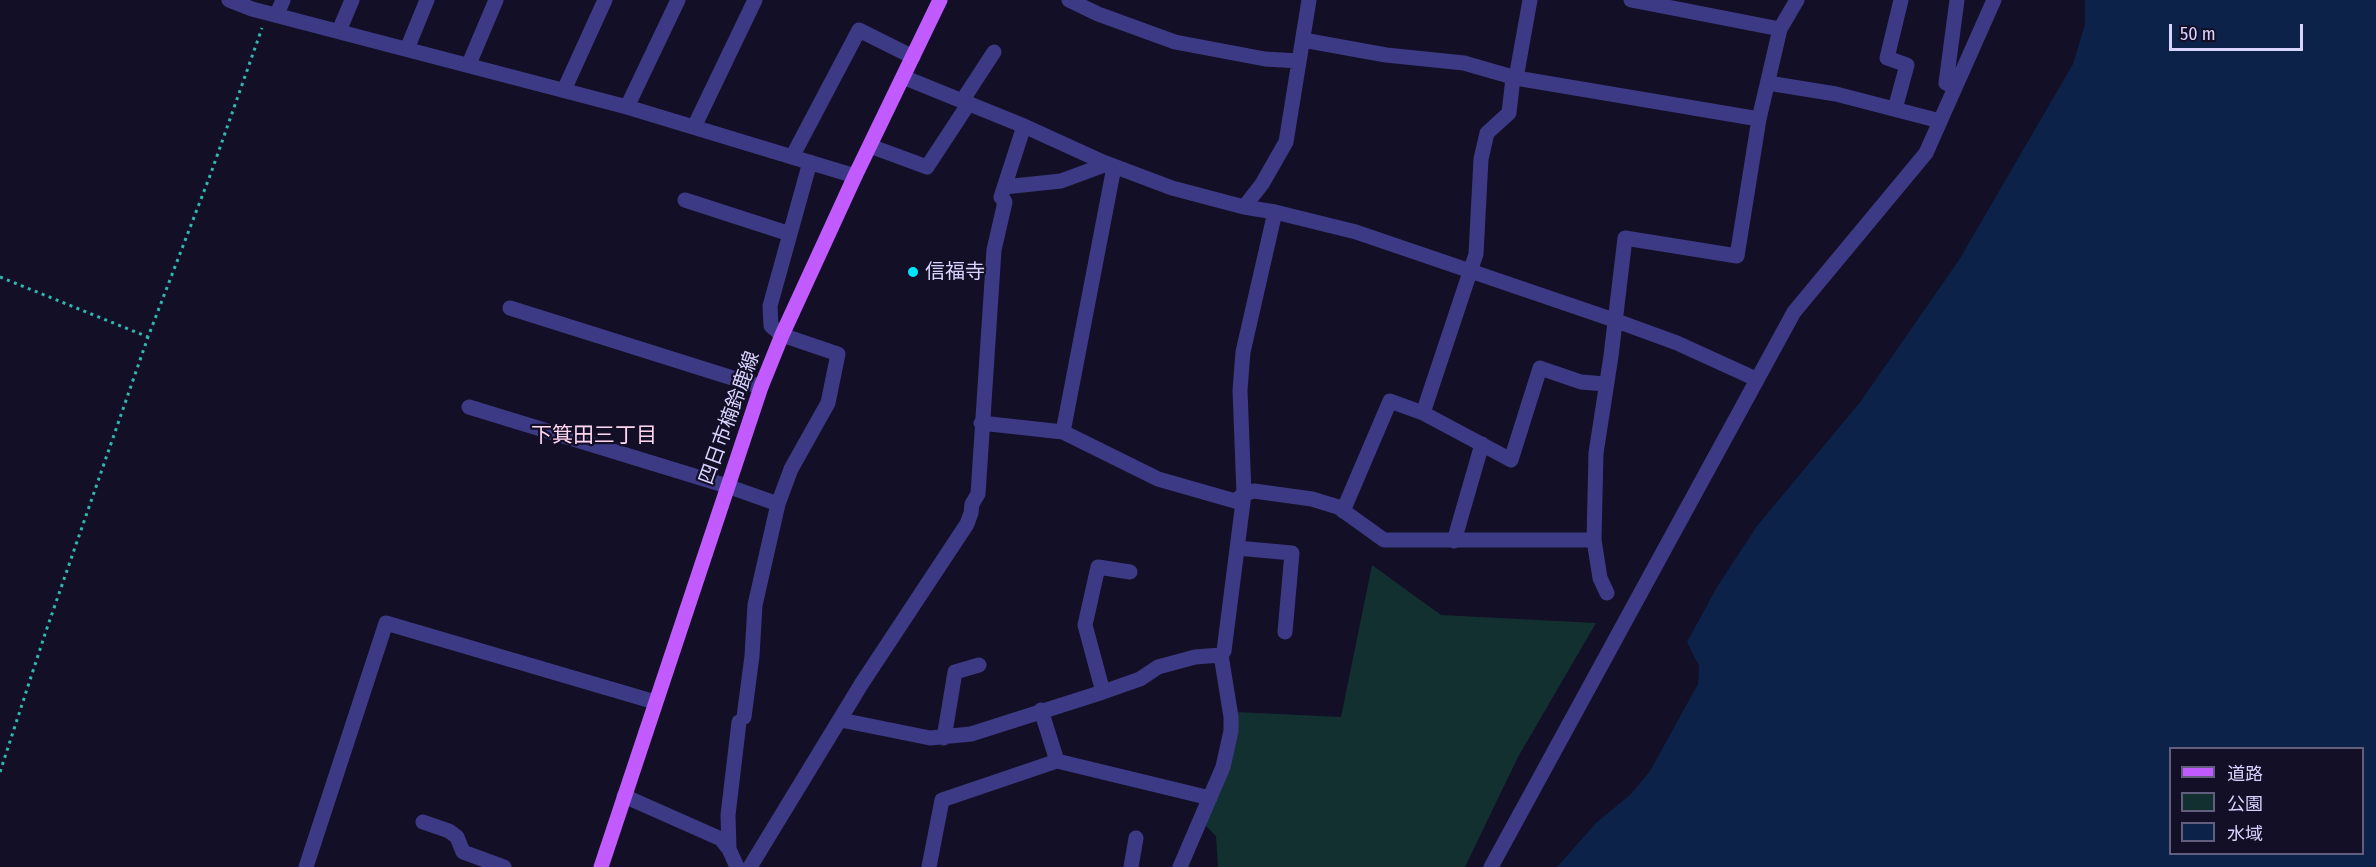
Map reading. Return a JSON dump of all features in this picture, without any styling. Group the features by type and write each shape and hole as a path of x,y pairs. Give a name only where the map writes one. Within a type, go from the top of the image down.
{"main road":[{"name":"四日市楠鈴鹿線","path":"601,867 761,387 782,334 855,176 940,0"}],"street":[{"path":"229,0 276,9 339,31 627,107 855,176"},
{"path":"339,31 352,0"},
{"path":"407,49 427,0"},
{"path":"469,64 496,0"},
{"path":"564,90 605,0"},
{"path":"627,107 678,0"},
{"path":"694,128 755,0"},
{"path":"1069,0 1098,15 1175,42 1265,59 1299,62"},
{"path":"1244,207 1262,184 1286,142 1309,0"},
{"path":"1424,413 1476,254 1481,159 1487,133 1509,113 1530,0"},
{"path":"1631,0 1780,29"},
{"path":"1607,593 1600,578 1594,540 1596,453 1625,238 1737,256 1760,118 1780,29 1797,0"},
{"path":"1895,109 1907,65 1887,58 1901,0"},
{"path":"1954,87 1946,83 1957,0"},
{"path":"1491,867 1794,312 1926,153 1991,1"},
{"path":"792,157 859,30 913,57"},
{"path":"1303,40 1386,55 1464,63 1514,78 1760,118"},
{"path":"870,146 927,167 994,52"},
{"path":"903,77 1024,126 1110,165 1172,188 1356,232 1677,343 1756,379"},
{"path":"1768,83 1836,94 1940,121"},
{"path":"750,867 862,683 967,524 972,504 978,494 994,250 1005,202 1001,197 1024,126"},
{"path":"729,849 728,815 752,656 755,605 778,504 791,469 828,403 838,354 782,334 771,326 770,306 810,162"},
{"path":"1004,187 1061,181 1110,165"},
{"path":"1064,432 1110,165"},
{"path":"685,200 790,234"},
{"path":"1180,867 1223,767 1231,731 1231,717 1221,655 1224,651 1244,494 1240,390 1243,352 1275,212"},
{"path":"510,308 761,387"},
{"path":"1343,511 1390,401 1424,413 1511,460 1540,368 1572,379 1606,384"},
{"path":"469,407 727,486 778,504"},
{"path":"981,423 1064,432 1158,479 1235,501 1244,494 1254,491 1312,500 1338,507 1384,540 1594,540"},
{"path":"1454,541 1482,444"},
{"path":"1237,548 1292,553 1285,632"},
{"path":"1103,692 1085,625 1098,567 1130,572"},
{"path":"306,867 386,623 655,702"},
{"path":"841,720 930,738 971,734 1140,679 1158,667 1196,657 1221,655"},
{"path":"944,738 955,672 979,665"},
{"path":"1041,711 1057,761"},
{"path":"929,867 942,800 1057,761 1210,798"},
{"path":"624,796 721,839 729,849 737,867"},
{"path":"423,822 449,831 457,837 463,852 504,867"},
{"path":"1131,867 1136,838"}],"path":[{"path":"0,772 148,337 276,9"},
{"path":"0,276 148,337"}],"green space":[{"path":"1372,565 1441,615 1596,623 1518,757 1465,867 1218,867 1216,836 1204,824 1236,712 1341,717"}],"water":[{"path":"2085,0 2376,0 2376,867 1557,867 1596,823 1631,794 1650,771 1698,684 1699,666 1687,642 1717,587 1757,526 1861,401 1959,260 2073,64 2085,24"}],"place":[{"name":"信福寺","path":"913,272"}],"district":[{"name":"下箕田三丁目","path":"594,436"}]}
